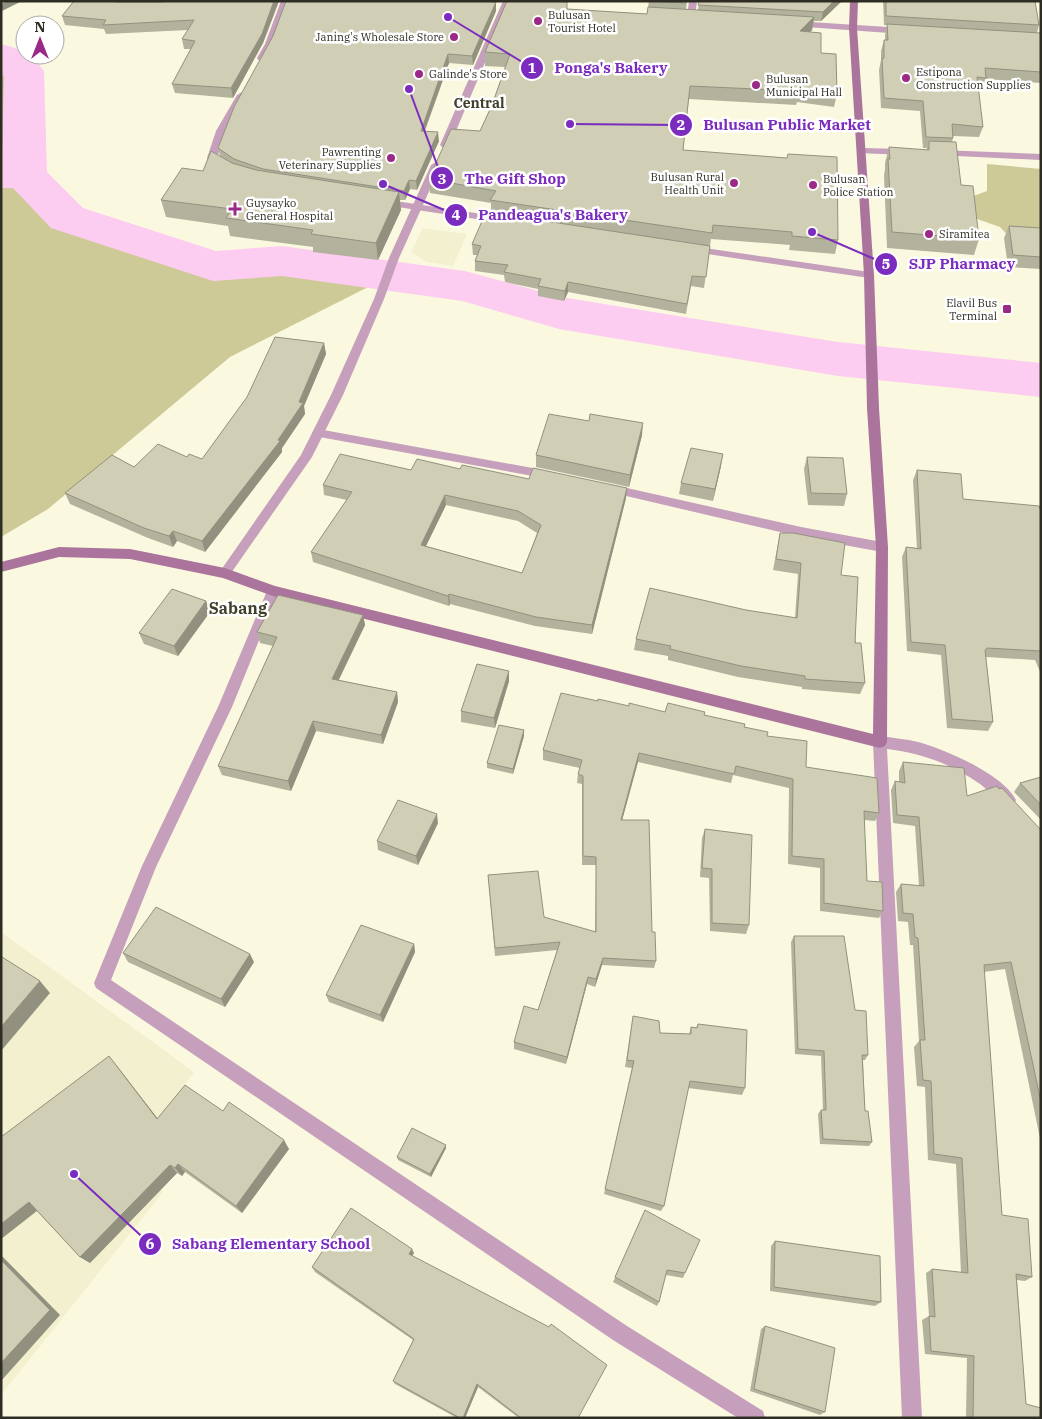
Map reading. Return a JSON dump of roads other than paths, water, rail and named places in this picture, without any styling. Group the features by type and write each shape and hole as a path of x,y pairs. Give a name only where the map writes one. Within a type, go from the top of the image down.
{"main road":[{"path":"1,567 59,552 130,554 225,573 273,591 880,742 882,547 873,408 869,275 854,1"}],"street":[{"path":"255,69 269,44 285,1"},
{"path":"681,17 696,18 694,1"},
{"path":"225,573 306,456 318,433 379,299 394,258 506,5"},
{"path":"786,24 913,31"},
{"path":"227,171 220,167 212,158 221,130 246,86"},
{"path":"861,151 1041,157"},
{"path":"371,201 516,222"},
{"path":"682,247 869,275"},
{"path":"318,433 414,449 564,478"},
{"path":"593,485 801,532 882,547"},
{"path":"273,591 225,707 149,866 102,983 620,1333 756,1418"},
{"path":"912,1418 880,742 925,749 962,765 996,785 1020,811"}],"waterway":[{"path":"1,56 24,71 25,175"},
{"path":"1,175 25,175"},
{"path":"25,175 67,218 213,266 282,261 465,286 559,313 838,359 1041,380"}],"place":[{"name":"Ponga's Bakery","path":"448,17"},
{"name":"Bulusan Tourist Hotel","path":"538,21"},
{"name":"Janing's Wholesale Store","path":"454,37"},
{"name":"Galinde's Store","path":"419,74"},
{"name":"Estipona Construction Supplies","path":"906,78"},
{"name":"Bulusan Municipal Hall","path":"756,85"},
{"name":"The Gift Shop","path":"409,89"},
{"name":"Bulusan Public Market","path":"570,124"},
{"name":"Pawrenting Veterinary Supplies","path":"391,158"},
{"name":"Bulusan Rural Health Unit","path":"734,183"},
{"name":"Pandeagua's Bakery","path":"383,184"},
{"name":"Bulusan Police Station","path":"813,185"},
{"name":"Guysayko General Hospital","path":"235,209"},
{"name":"SJP Pharmacy","path":"812,232"},
{"name":"Siramitea","path":"929,234"},
{"name":"Elavil Bus Terminal","path":"1007,309"},
{"name":"Sabang Elementary School","path":"74,1174"}],"district":[{"name":"Central","path":"479,103"},
{"name":"Sabang","path":"238,608"}]}
